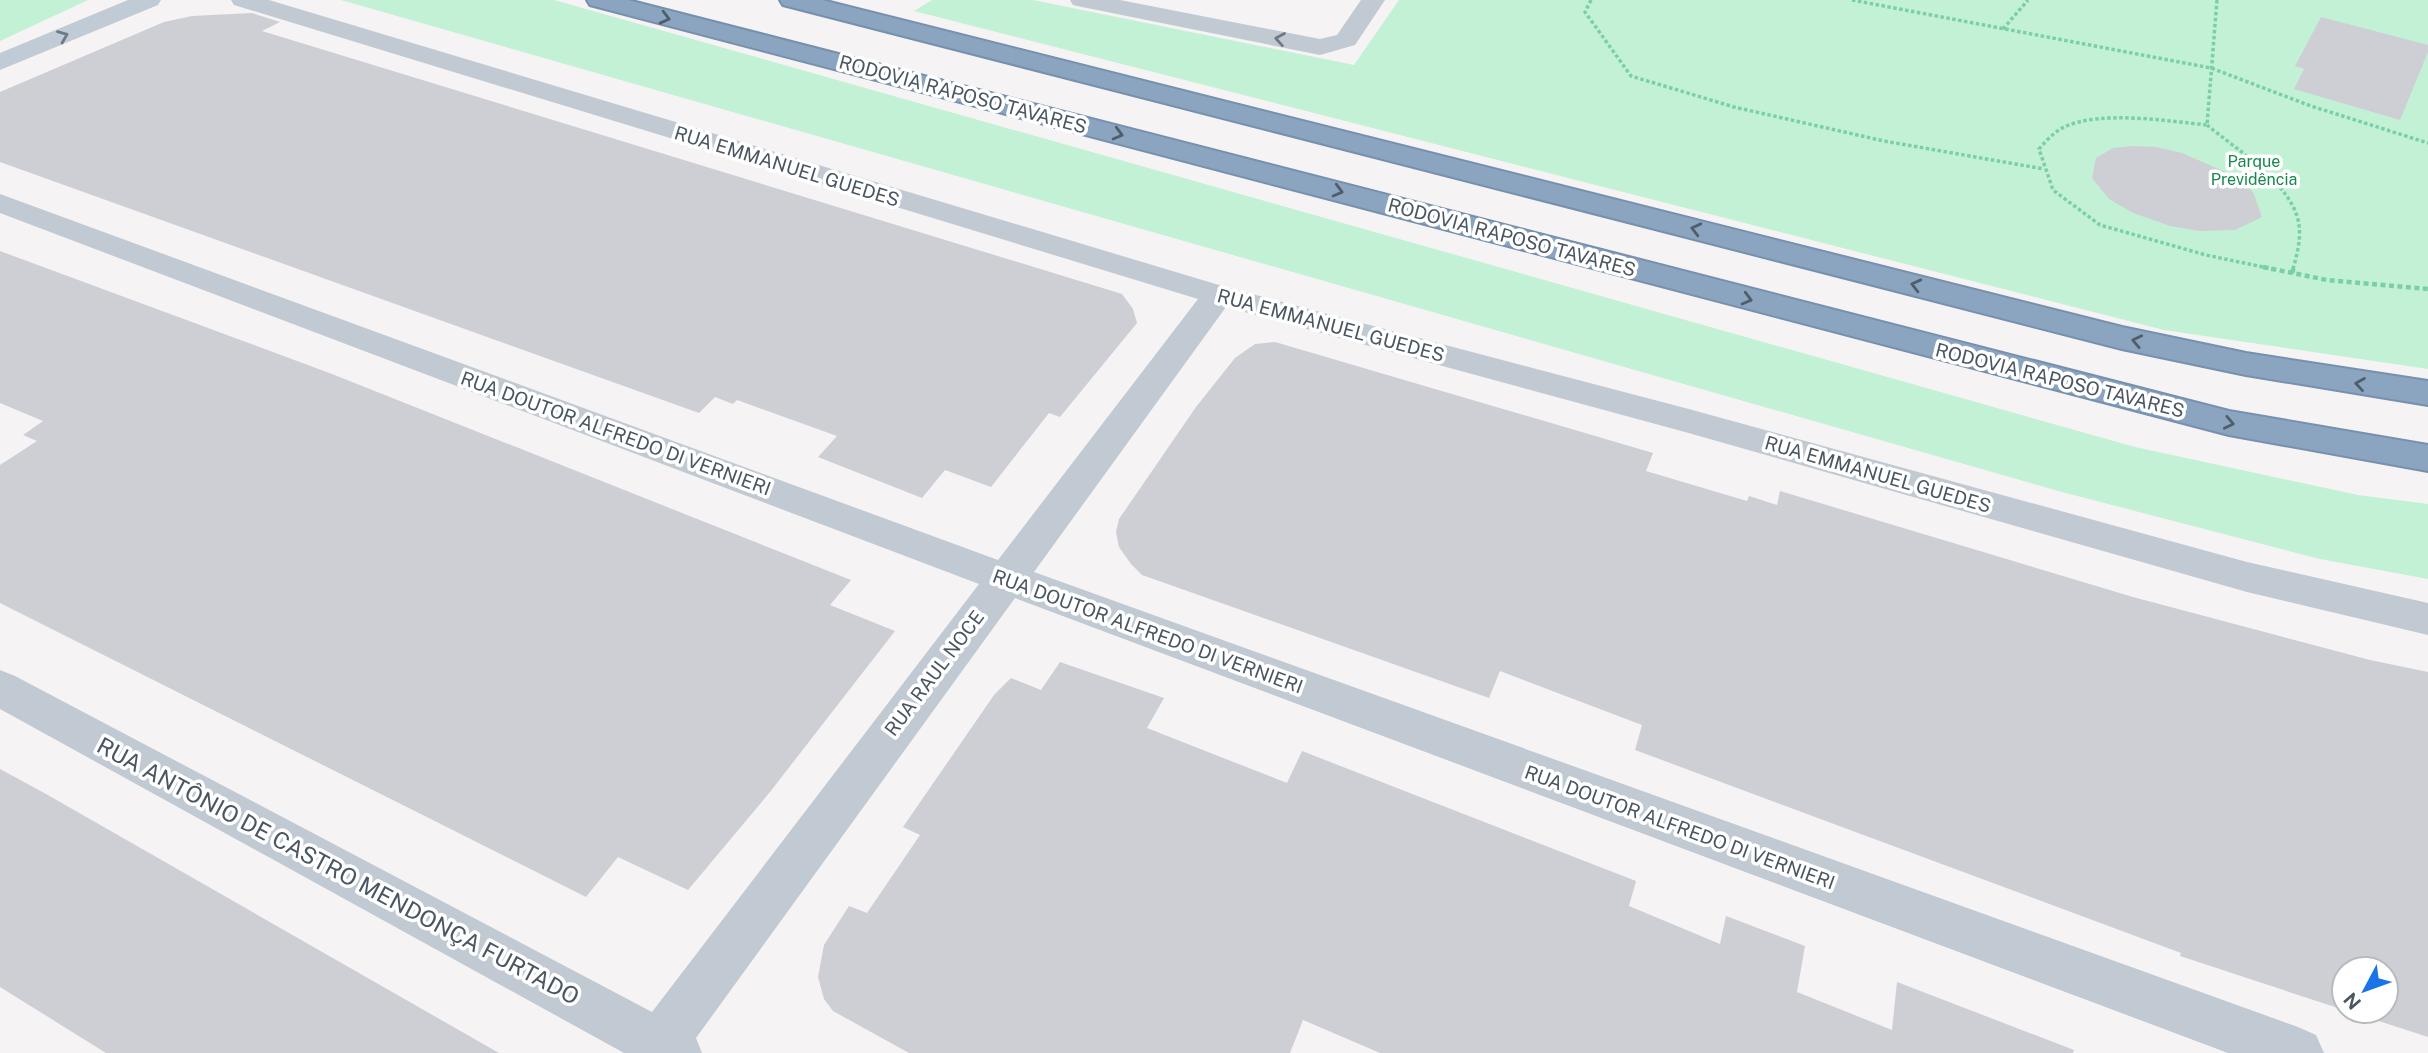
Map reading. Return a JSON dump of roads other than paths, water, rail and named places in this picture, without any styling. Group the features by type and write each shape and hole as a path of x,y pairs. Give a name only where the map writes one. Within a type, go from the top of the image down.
{"highway":[{"name":"RODOVIA RAPOSO TAVARES","path":"599,0 2229,423 2428,458"},
{"path":"792,0 2122,338 2260,366 2428,393"}],"main road":[{"path":"0,62 149,0"}],"street":[{"name":"RUA EMMANUEL GUEDES","path":"243,0 1217,295 1671,416 2247,577 2428,619"},
{"path":"1082,0 1320,47 1346,40 1373,0"},
{"name":"RUA DOUTOR ALFREDO DI VERNIERI","path":"0,203 1005,578 2298,1053"},
{"name":"RUA RAUL NOCE","path":"663,1050 1005,578 1217,295"},
{"name":"RUA ANTÔNIO DE CASTRO MENDONÇA FURTADO","path":"0,688 663,1050"}],"park label":[{"name":"Parque Previdência","path":"2254,170"}]}
